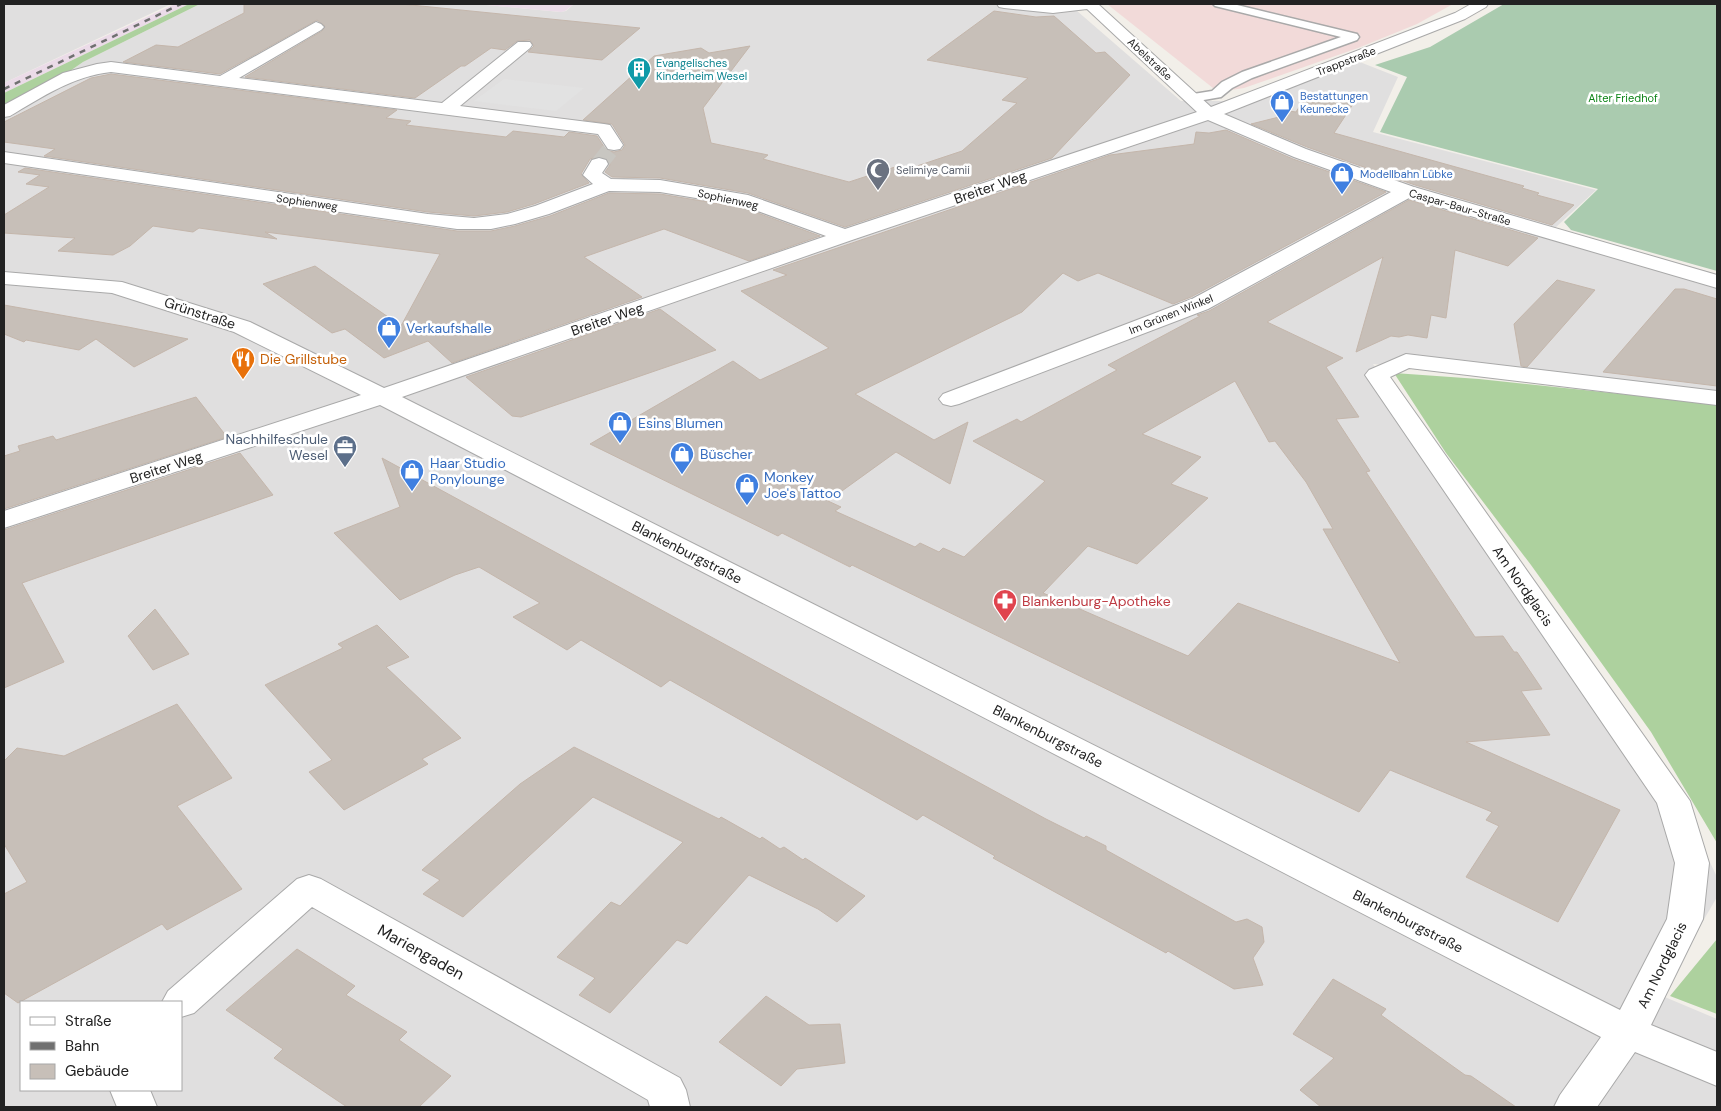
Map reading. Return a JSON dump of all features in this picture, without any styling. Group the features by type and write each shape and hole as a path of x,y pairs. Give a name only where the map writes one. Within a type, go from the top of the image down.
{"street":[{"path":"1004,4 1053,9 1091,4"},
{"name":"Abelstraße","path":"1091,4 1209,114"},
{"name":"Trappstraße","path":"1209,114 1460,16 1481,4"},
{"path":"224,80 316,27"},
{"path":"446,109 524,45"},
{"path":"4,112 75,74 102,67 224,80 604,129 614,145"},
{"name":"Caspar-Baur-Straße","path":"1209,114 1300,153 1407,192 1717,282"},
{"name":"Breiter Weg","path":"4,520 382,396 845,236 1209,114"},
{"name":"Sophienweg","path":"4,157 418,218 475,224 507,219 549,208 607,185 660,186 748,201 845,236"},
{"path":"599,164 592,175 607,185"},
{"name":"Im Grünen Winkel","path":"951,399 1200,304 1407,192"},
{"name":"Grünstraße","path":"4,278 114,287 155,299 242,327 382,396"},
{"name":"Am Nordglacis","path":"1574,1107 1617,1047 1642,1007 1686,919 1692,863 1673,801 1377,375 1406,361 1717,398"},
{"name":"Blankenburgstraße","path":"382,396 1617,1047 1717,1069"},
{"name":"Mariengaden","path":"182,1001 310,889 666,1090 670,1107"},
{"path":"130,1091 137,1107"}],"lane":[{"path":"1192,98 1216,94 1226,85 1247,75 1353,37 1331,30 1219,4"}],"shaded area":[{"path":"4,4 171,4 4,83"},
{"path":"175,4 189,4 4,93 4,83"},
{"path":"200,4 476,4 560,12 566,11 574,4 1069,4 1181,101 1224,101 1347,57 1398,77 1373,132 1596,190 1555,228 1717,274 1717,400 1373,364 1690,821 1717,877 1717,897 1660,995 1717,1019 1717,1107 4,1107 4,106 70,71 83,62"},
{"path":"476,4 574,4 561,12"},
{"path":"1107,4 1453,4 1417,24 1358,48 1244,88 1218,92"},
{"path":"504,79 584,88 556,111 474,101"}],"green space":[{"path":"189,4 200,4 83,62 70,71 4,105 4,93"},
{"name":"Alter Friedhof","path":"1504,4 1717,4 1717,271 1571,230 1564,222 1598,189 1380,132 1407,77 1375,65 1430,47"},
{"path":"1394,373 1479,379 1717,404 1717,843 1651,732 1531,565 1446,453"},
{"path":"1717,939 1717,1014 1670,996"}],"building":[{"path":"244,4 401,4 640,28 602,60 528,52 534,46 530,40 517,41 505,50 491,48 415,98 245,77 322,31 325,26 317,20 220,74 123,62 156,45 178,47 244,13"},
{"path":"994,11 1036,17 1054,16 1096,53 1105,52 1130,75 1052,158 845,227 748,193 660,178 612,177 605,172 610,165 608,159 600,156 590,159 581,174 589,183 507,212 474,216 428,212 44,156 55,149 4,142 4,122 91,78 111,74 397,110 386,118 411,121 406,125 506,137 513,131 564,137 569,132 597,136 606,150 614,152 622,150 625,145 612,124 583,120 654,56 701,48 709,53 750,46 703,108 711,143 768,155 763,159 849,182 898,166 905,170 962,151 1017,103 1002,100 1028,78 927,60"},
{"path":"1321,92 1357,98 1334,133 1524,186 1522,188 1539,193 1537,195 1574,205 1552,225 1415,185 1307,147 1251,124 1287,115 1289,111 1296,112 1303,101 1314,103"},
{"path":"1226,130 1293,159 1386,192 1191,297 1173,304 1098,273 1078,281 1063,273 1022,312 855,394 934,440 968,422 950,484 896,452 828,501 841,507 835,511 915,547 920,543 939,552 943,548 964,557 1045,481 973,441 1017,419 1021,422 1117,370 1108,365 1200,316 1197,315 1209,311 1409,200 1538,238 1508,266 1455,250 1446,318 1431,315 1427,338 1408,335 1391,336 1356,352 1383,257 1267,322 1343,358 1326,367 1359,417 1336,419 1370,471 1366,472 1475,637 1503,636 1514,652 1517,652 1542,689 1521,691 1550,735 1466,742 1620,810 1558,922 1466,877 1499,826 1486,820 1492,812 1390,770 1359,812 852,565 850,567 782,533 778,536 590,444 733,361 760,380 829,348 741,291 787,275 773,270 1110,155 1194,144 1196,132 1209,133","holes":["1235,381 1269,442 1275,441 1306,482 1333,529 1323,529 1400,663 1238,603 1188,656 1043,593 1088,546 1137,564 1208,498 1171,484 1201,457 1142,434"]},
{"path":"25,168 457,231 491,231 515,226 550,216 609,193 660,194 744,208 820,236 749,261 664,229 584,257 642,297 452,363 428,341 384,358 345,329 332,333 263,284 315,266 401,326 440,254 265,232 277,239 199,228 193,232 153,226 130,246 113,255 58,251 75,238 4,233 4,215 49,187 26,184 40,175 18,172"},
{"path":"1557,280 1595,290 1527,367 1521,366 1514,324"},
{"path":"1675,289 1684,289 1717,299 1717,386 1603,372"},
{"path":"4,305 188,339 134,367 96,339 79,350 26,340 24,342 4,334"},
{"path":"660,309 716,350 521,417 512,416 466,377"},
{"path":"196,397 227,437 4,509 4,456 20,451 18,446 53,436 56,440"},
{"path":"240,453 273,495 22,583 64,662 4,688 4,530"},
{"path":"382,458 1046,819 1084,838 1086,836 1106,846 1106,850 1236,922 1247,919 1262,927 1264,942 1253,958 1263,985 1234,989 1168,951 1166,953 993,858 995,856 923,815 917,820 670,680 661,687 581,640 567,650 513,617 540,603 479,567 455,575 400,600 334,533 400,507"},
{"path":"155,609 189,654 153,670 128,636"},
{"path":"377,625 409,657 386,667 461,738 422,759 428,764 344,810 309,772 332,760 265,685 343,648 338,644"},
{"path":"177,704 232,778 177,806 242,889 167,930 162,924 18,1003 4,993 4,894 27,882 4,844 4,761 17,748 64,756"},
{"path":"574,747 719,819 721,817 760,839 762,837 780,849 784,847 865,896 837,922 818,909 749,875 687,944 677,940 610,1013 579,995 595,978 557,957 611,902 620,906 683,842 593,797 463,917 423,894 440,880 422,870 520,784"},
{"path":"297,949 355,986 346,995 407,1032 399,1040 451,1076 419,1107 347,1107 274,1058 283,1049 226,1010"},
{"path":"1333,979 1386,1009 1381,1015 1465,1075 1471,1076 1516,1107 1321,1107 1300,1090 1334,1058 1293,1034"},
{"path":"766,996 809,1025 840,1024 845,1063 797,1069 781,1086 719,1042"}],"tunnel":[{"path":"599,164 614,145"}],"railway":[{"path":"4,89 181,4"}],"place":[{"name":"Evangelisches Kinderheim Wesel","path":"639,90"},
{"name":"Bestattungen Keunecke","path":"1282,123"},
{"name":"Selimiye Camii","path":"878,191"},
{"name":"Modellbahn Lübke","path":"1342,195"},
{"name":"Verkaufshalle","path":"389,349"},
{"name":"Die Grillstube","path":"243,380"},
{"name":"Esins Blumen","path":"620,444"},
{"name":"Nachhilfeschule Wesel","path":"345,468"},
{"name":"Büscher","path":"682,475"},
{"name":"Haar Studio Ponylounge","path":"412,492"},
{"name":"Monkey Joe's Tattoo","path":"747,506"},
{"name":"Blankenburg-Apotheke","path":"1005,622"}]}
